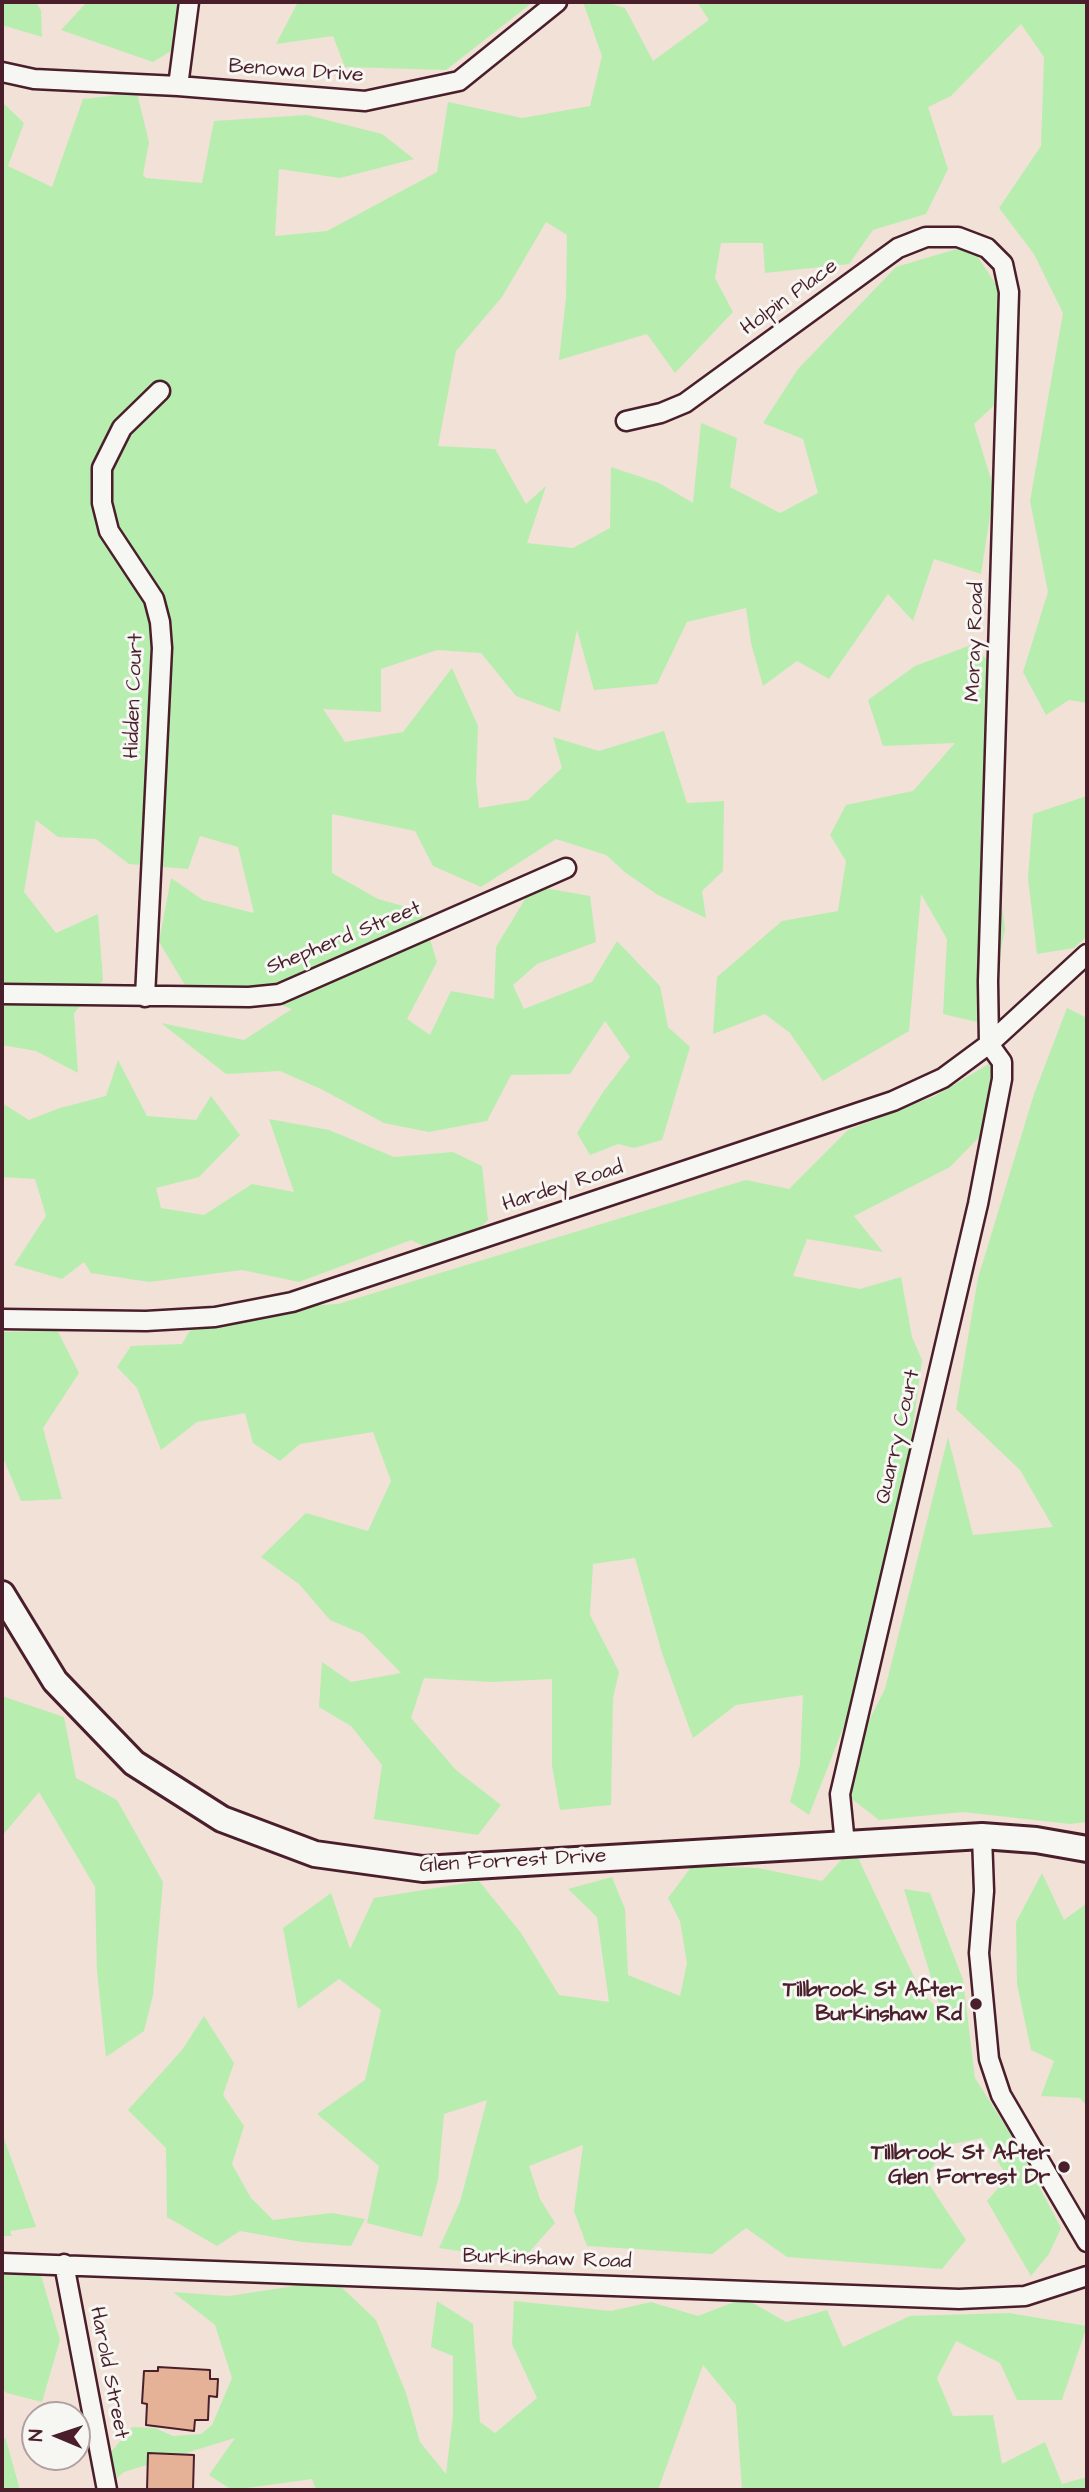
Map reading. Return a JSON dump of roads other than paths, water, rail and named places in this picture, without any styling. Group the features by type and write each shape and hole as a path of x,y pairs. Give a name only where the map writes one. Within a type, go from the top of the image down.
{"street":[{"path":"178,86 189,2"},
{"name":"Benowa Drive","path":"2,72 34,79 178,86 365,102 459,81 557,2"},
{"name":"Holpin Place","path":"626,421 661,413 685,403 898,248 926,237 958,237 987,248"},
{"name":"Moray Road","path":"987,248 1003,264 1009,292 988,981 989,1045"},
{"name":"Hidden Court","path":"145,997 162,649 160,622 154,599 109,531 102,491 103,468 122,428 160,391"},
{"name":"Shepherd Street","path":"2,994 249,997 279,994 566,868"},
{"name":"Hardey Road","path":"2,1319 146,1321 201,1318 292,1302 893,1101 943,1079 989,1045 1087,954"},
{"name":"Quarry Court","path":"845,1844 840,1794 975,1215 1003,1079 1002,1062 989,1045"},
{"name":"Glen Forrest Drive","path":"2,1594 55,1681 134,1763 222,1819 316,1854 423,1869 982,1836 1037,1840 1087,1849"},
{"path":"982,1836 984,1891 979,1954 989,2059 1001,2095 1087,2242"},
{"name":"Burkinshaw Road","path":"2,2263 958,2299 1025,2296 1087,2276"},
{"name":"Harold Street","path":"64,2264 107,2490"}],"place":[{"name":"Tillbrook St After Burkinshaw Rd","path":"976,2004"},
{"name":"Tillbrook St After Glen Forrest Dr","path":"1064,2167"}]}
